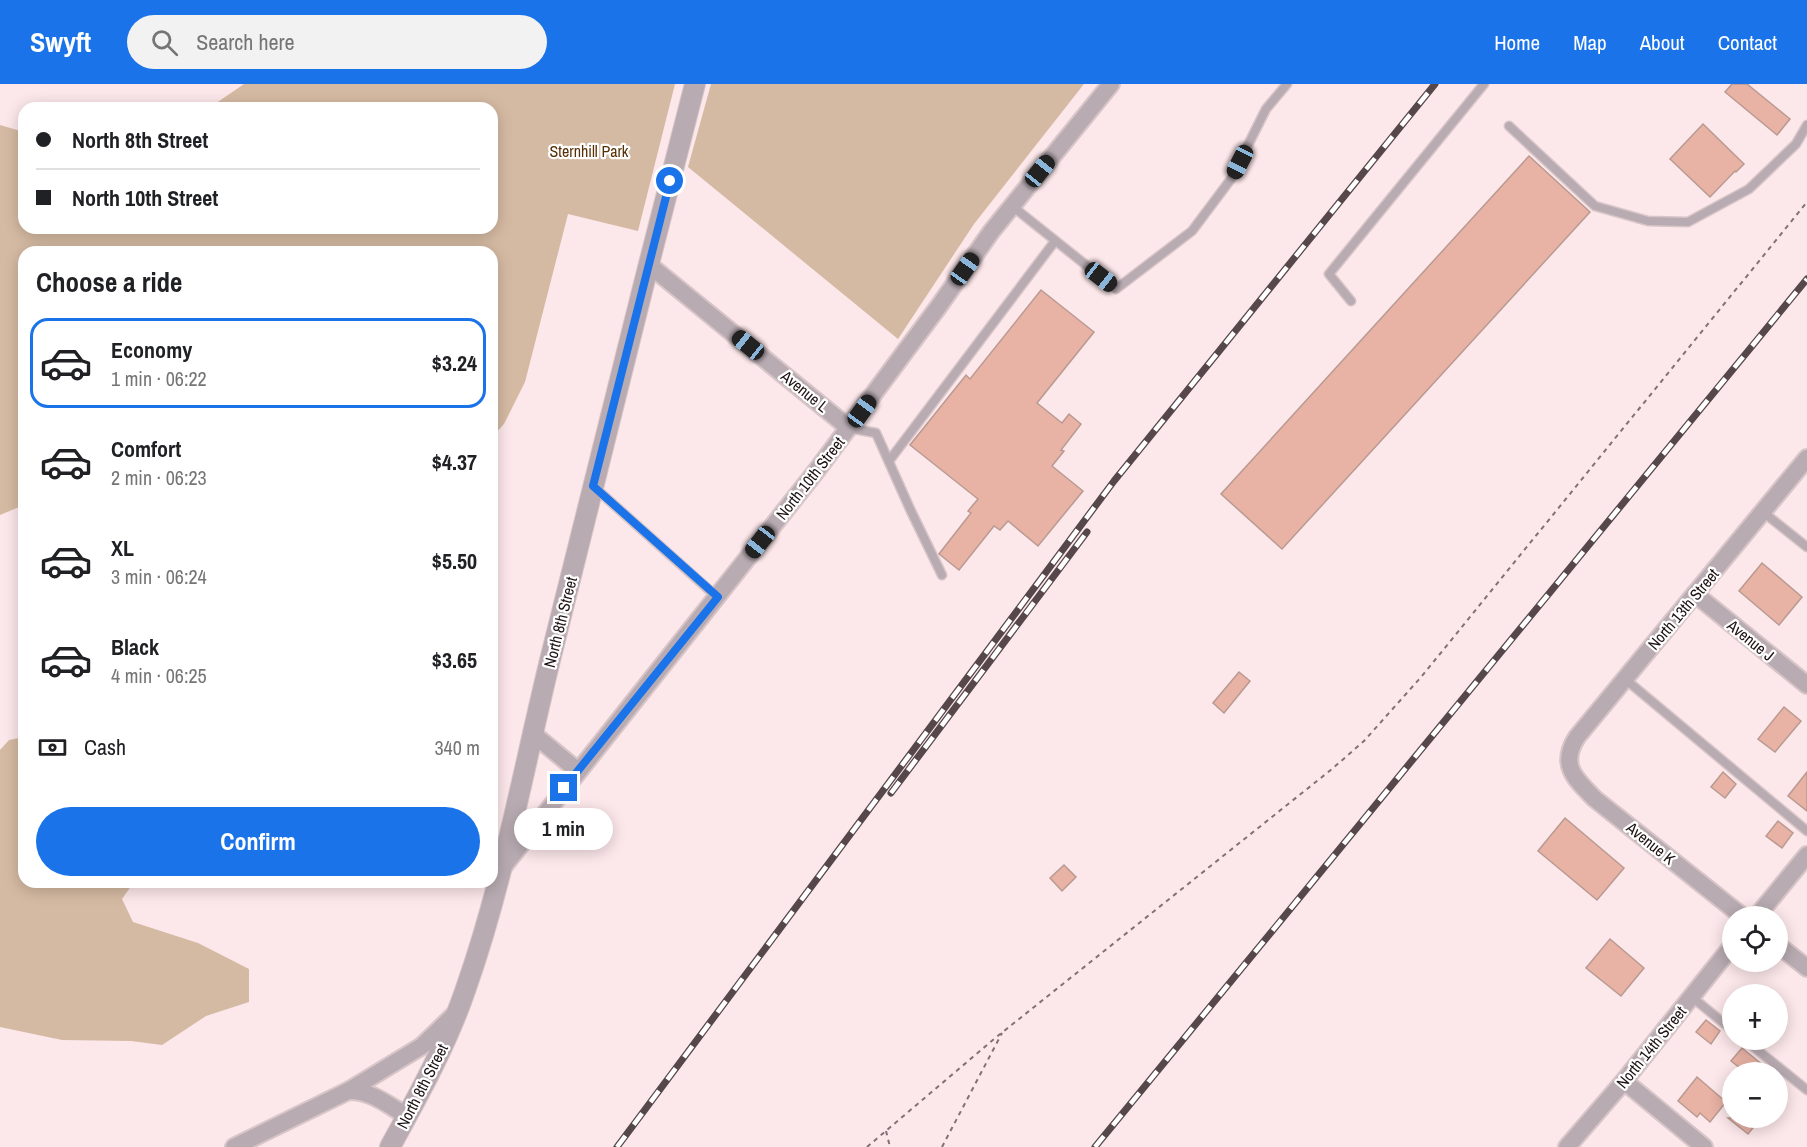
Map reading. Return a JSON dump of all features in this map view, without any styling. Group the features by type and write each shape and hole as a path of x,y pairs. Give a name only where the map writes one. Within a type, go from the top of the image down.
{"street":[{"name":"North 8th Street","path":"498,883 532,733 694,84"},
{"name":"North 10th Street","path":"503,867 718,597 849,428 991,232 1111,84"},
{"name":"Avenue L","path":"648,264 849,428"},
{"name":"North 13th Street","path":"1569,763 1570,747 1577,737 1807,458"},
{"name":"Avenue J","path":"1695,594 1807,685"},
{"path":"532,733 578,771"},
{"name":"Avenue K","path":"1569,763 1579,784 1595,799 1729,906"},
{"path":"1765,906 1807,855"},
{"name":"North 8th Street","path":"390,1147 432,1068 458,1011 496,888"},
{"path":"1788,953 1807,968"},
{"name":"North 14th Street","path":"1567,1147 1624,1081 1722,959"},
{"path":"239,1146 348,1091 422,1046 458,1011"},
{"path":"1624,1081 1704,1147"},
{"path":"348,1091 359,1090 372,1095 407,1116"}],"lane":[{"path":"1012,206 1116,289 1192,231 1231,179 1266,110 1287,84"},
{"path":"1351,301 1329,274 1484,84"},
{"path":"1509,126 1595,206 1648,221 1688,222 1749,189 1796,144 1807,125"},
{"path":"889,461 1055,241"},
{"path":"849,428 876,433 942,575"},
{"path":"593,486 718,597"},
{"path":"1763,512 1807,547"},
{"path":"1625,679 1807,831"},
{"path":"1692,997 1722,1022"},
{"path":"1757,1050 1807,1090"}],"path":[{"path":"867,1147 1003,1032 1364,741 1422,676 1807,202"},
{"path":"942,1147 1003,1032"},
{"path":"886,1131 890,1147"}],"green space":[{"name":"Sternhill Park","path":"244,84 675,84 638,231 568,214 525,382 504,424 498,430 498,246 18,246 18,508 0,515 0,125 18,130 18,234 498,234 498,102 218,102"},
{"path":"711,84 1084,84 974,224 898,339 688,167"},
{"path":"18,738 18,888 130,888 122,899 133,922 198,943 249,969 249,1002 206,1016 162,1045 131,1041 62,1040 0,1027 0,750 9,740"}],"building":[{"path":"1732,84 1747,84 1790,119 1777,135 1725,92"},
{"path":"1703,124 1744,164 1710,197 1670,159"},
{"path":"1529,156 1590,212 1282,549 1221,494"},
{"path":"1041,290 1094,332 1037,403 1062,423 1069,414 1081,424 1052,466 1083,491 1038,546 1008,521 1000,530 994,526 959,570 939,554 971,513 968,511 978,499 910,445 966,375 970,379"},
{"path":"1762,563 1802,597 1779,625 1739,591"},
{"path":"1239,672 1250,681 1224,713 1213,703"},
{"path":"1784,707 1801,721 1775,752 1758,739"},
{"path":"1723,772 1736,784 1725,798 1711,787"},
{"path":"1807,772 1807,811 1788,796"},
{"path":"1565,818 1624,868 1597,900 1538,851"},
{"path":"1778,821 1793,833 1782,848 1766,836"},
{"path":"1064,865 1076,877 1062,891 1050,878"},
{"path":"1610,939 1644,968 1621,996 1586,968"},
{"path":"1706,1020 1720,1031 1711,1044 1696,1032"},
{"path":"1740,1050 1744,1050 1759,1062 1732,1062"},
{"path":"1697,1077 1722,1099 1722,1107 1710,1122 1700,1113 1697,1117 1678,1101"},
{"path":"1740,1128 1753,1128 1748,1134"}],"railway":[{"path":"617,1147 1114,481 1435,84"},
{"path":"1095,1147 1807,279"},
{"path":"891,793 1087,532"}],"route":[{"path":"564,788 718,597 593,486 670,181"}]}
